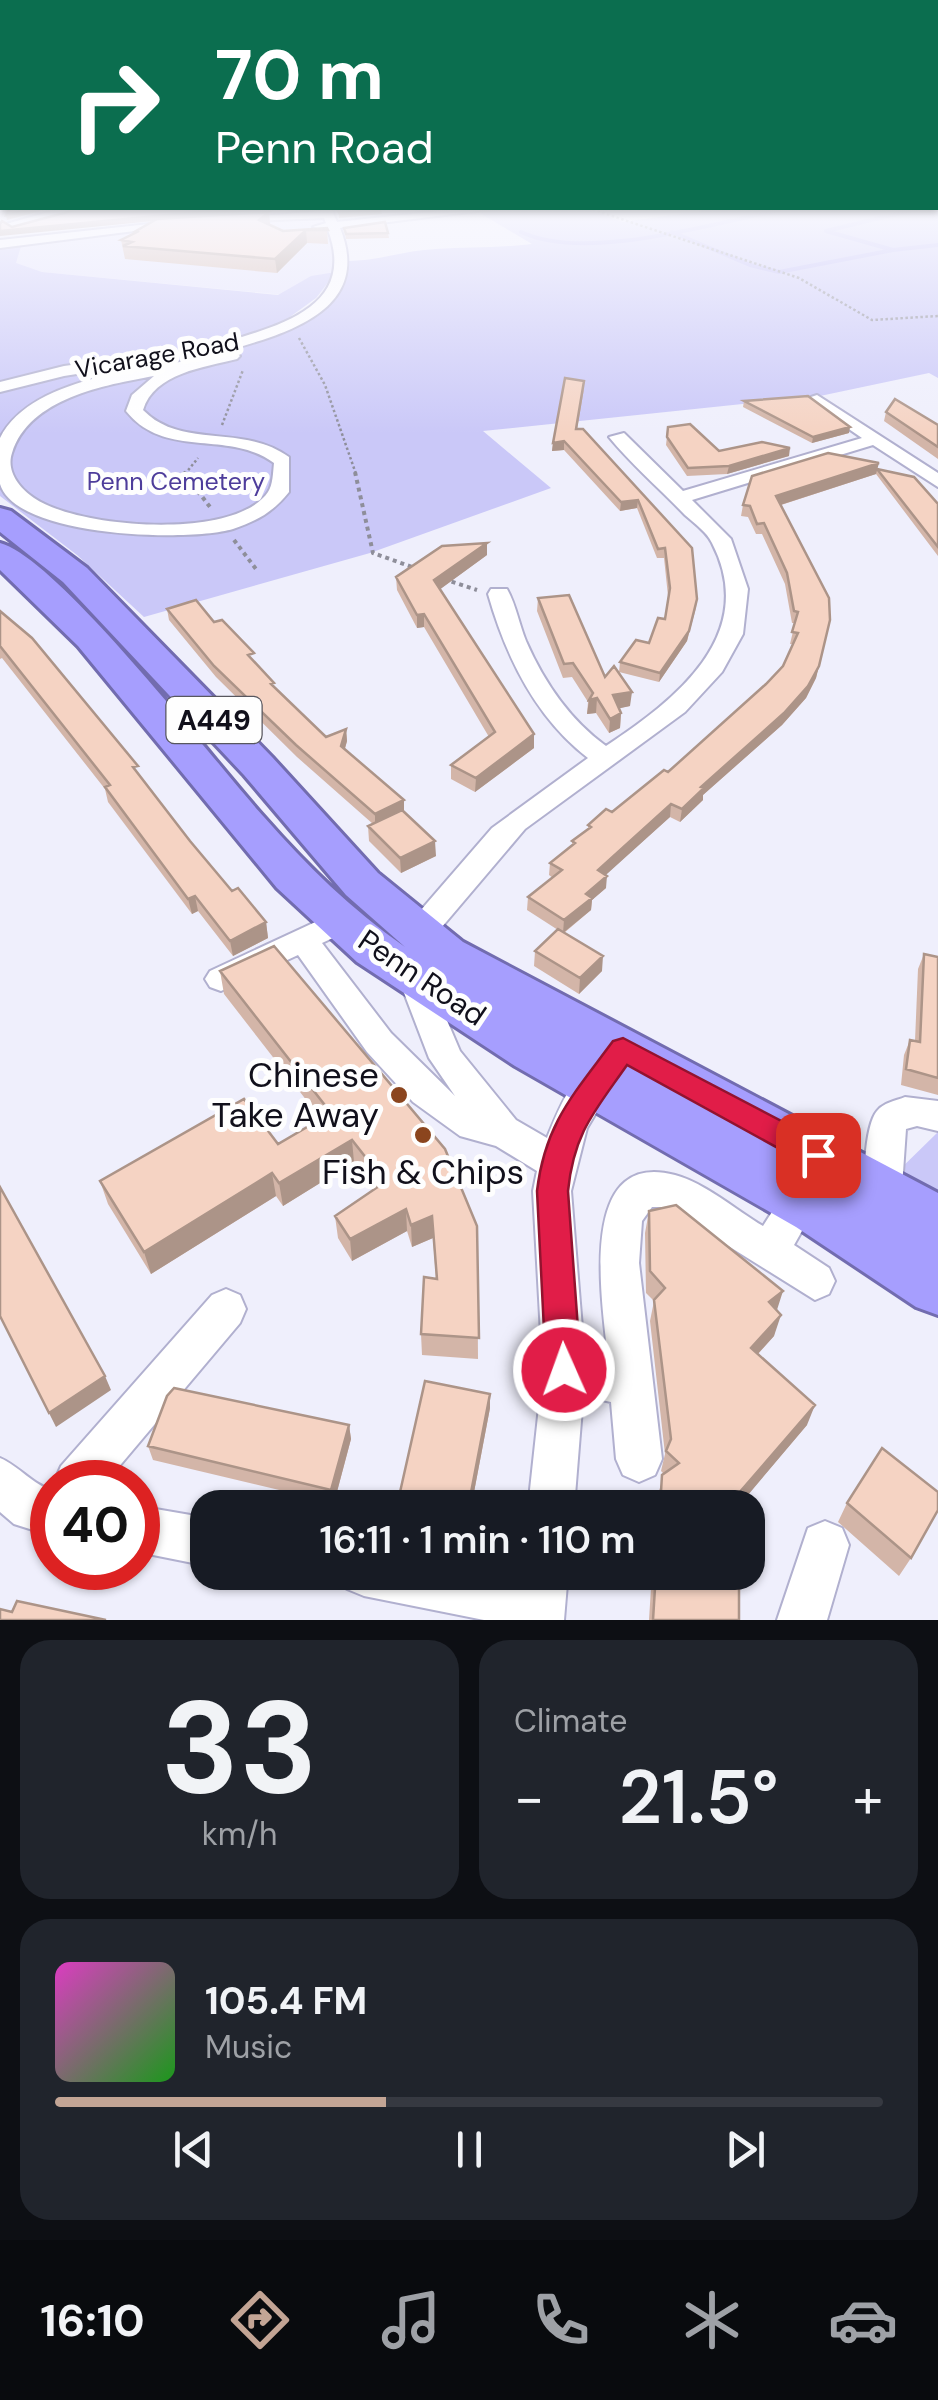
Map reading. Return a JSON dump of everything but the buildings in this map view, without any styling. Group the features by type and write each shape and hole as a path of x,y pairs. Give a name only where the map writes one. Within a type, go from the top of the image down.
{"highway":[{"name":"Penn Road","path":"0,517 75,575 258,766 362,884 417,955"},
{"name":"Penn Road","path":"0,553 36,582 94,644 289,872 340,922 417,955 607,1068 938,1286"},
{"name":"Penn Road","path":"607,1068 883,1190 938,1225"}],"street":[{"name":"Vicarage Road","path":"0,387 64,371 221,348 276,332 294,324 337,283"},
{"path":"204,363 153,384 138,398 134,411 145,424 163,434 238,440 274,451 282,461 284,480 278,493 255,513 222,524 183,530 111,528 35,507 16,494 4,477 0,466 5,442 11,430 37,409 104,382 232,356 221,348"},
{"path":"817,400 938,482"},
{"path":"503,1132 446,1058 417,955 513,824 665,717 718,663 737,622 739,598 731,558 721,539 618,436"},
{"path":"682,497 876,439"},
{"path":"499,594 514,641 548,703 570,732 606,760"},
{"path":"221,979 340,922"},
{"path":"303,939 388,1051 436,1103 475,1127 503,1132 556,1163"},
{"path":"553,1490 564,1370 552,1191 565,1130 607,1068"},
{"path":"880,1248 888,1123 896,1114 914,1110 938,1116"},
{"path":"639,1459 619,1263 623,1216 642,1191 671,1190 815,1281"},
{"path":"770,1251 801,1199"},
{"path":"96,1460 226,1309"},
{"path":"564,1370 632,1385"},
{"path":"0,1481 30,1508"},
{"path":"160,1533 190,1539"},
{"path":"802,1620 825,1545"},
{"path":"478,1590 541,1600"}],"path":[{"path":"806,283 872,320 938,316"},
{"path":"276,332 297,337 316,367 364,494 373,553 423,571"},
{"path":"439,577 499,594"}],"shaded area":[{"path":"154,283 331,283 316,298"}],"green space":[{"path":"0,283 151,283 278,295 300,283 328,283 316,298 283,322 219,345 63,368 0,382"},
{"name":"Penn Cemetery","path":"938,283 938,378 929,373 820,396 483,431 551,488 370,553 144,617 77,555 0,496 0,391 30,381 169,359 279,336 330,304 344,285"},
{"path":"938,1132 938,1202 892,1177"}],"place":[{"name":"Chinese Take Away","path":"399,1095"},
{"name":"Fish & Chips","path":"423,1135"}],"route":[{"path":"564,1370 552,1191 556,1163 565,1130 623,1049 818,1155"}]}
